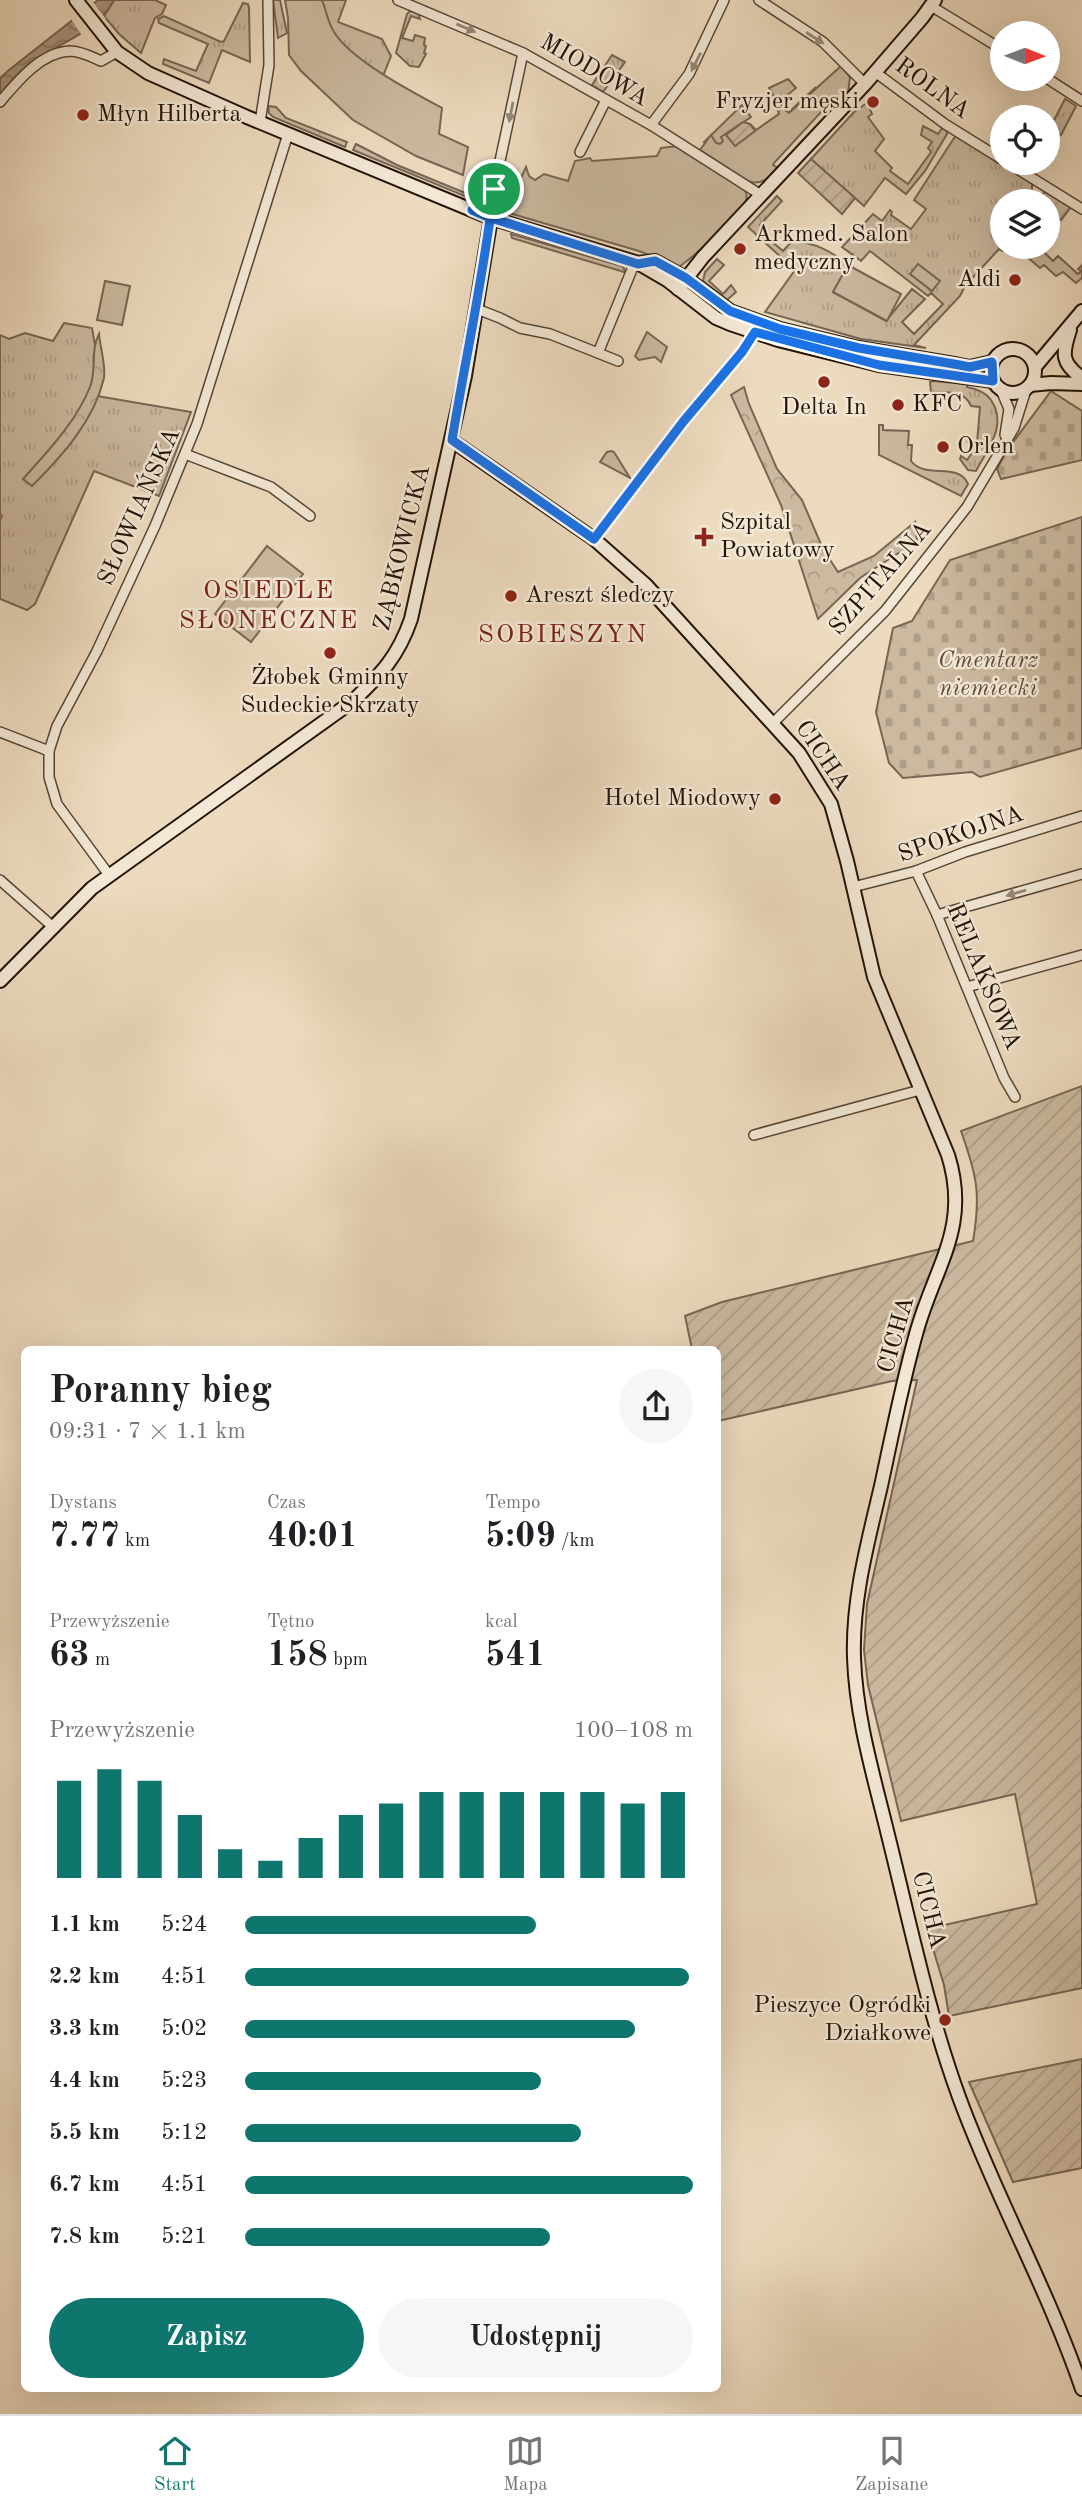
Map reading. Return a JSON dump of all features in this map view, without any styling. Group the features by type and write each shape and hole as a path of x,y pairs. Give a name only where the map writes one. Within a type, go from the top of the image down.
{"street":[{"path":"260,122 269,65 268,0"},
{"path":"651,125 690,74 724,0"},
{"path":"759,0 824,42 865,84"},
{"name":"MIODOWA","path":"406,1 523,53 651,125 761,195"},
{"path":"682,283 865,84 933,3 990,42"},
{"path":"79,5 117,52 148,73 491,218 637,263 682,283 757,328 833,347 970,367 992,362 1006,349 1025,351 1042,346 1072,323"},
{"path":"0,102 25,74 46,58 72,51 102,61 117,52"},
{"name":"ZĄBKOWICKA","path":"0,981 52,926 109,874 353,701 388,666 402,644 411,619 452,440 477,309 494,189 523,53"},
{"name":"ROLNA","path":"875,72 945,124 990,152"},
{"path":"1060,87 1082,101"},
{"path":"580,152 606,100"},
{"name":"SŁOWIAŃSKA","path":"109,874 57,804 49,777 49,751 57,726 97,651 153,531 185,454 212,383 288,134"},
{"path":"1028,175 1080,207 1082,195"},
{"path":"472,210 494,189"},
{"path":"598,353 637,263"},
{"path":"477,309 520,328 550,334 618,361"},
{"path":"1028,387 1035,369 1082,311"},
{"path":"1072,323 1064,348 1065,359 1082,382"},
{"path":"594,539 683,422 742,352 757,328"},
{"path":"833,347 879,365 997,385 1013,393 1051,383 1082,382"},
{"path":"1025,351 1033,361 1035,369"},
{"path":"992,362 997,385"},
{"path":"1035,369 1082,382"},
{"name":"SZPITALNA","path":"997,385 1009,409 1008,427 1001,448"},
{"name":"SZPITALNA","path":"773,723 885,611 967,507 1014,428 1028,387"},
{"name":"CICHA","path":"452,440 594,539 646,585 799,753 831,804 874,977 952,1167 956,1191 952,1238 917,1331 862,1572 854,1634 856,1693 941,2044 964,2110 997,2190 1053,2309 1082,2389"},
{"path":"185,454 271,487 310,516"},
{"path":"0,733 49,751"},
{"name":"SPOKOJNA","path":"853,887 916,871 965,852 1082,816"},
{"name":"RELAKSOWA","path":"916,871 937,915 1004,1078 1015,1097"},
{"path":"937,915 1082,874"},
{"path":"0,880 52,926"},
{"path":"967,987 1082,955"},
{"path":"754,1135 920,1090"}],"green space":[{"path":"114,0 155,0 166,5 162,14 155,18 141,53 119,34 104,16"},
{"path":"273,0 280,0 287,33 278,38"},
{"path":"285,0 322,0 334,32 342,43 383,75 442,108 439,134 468,147 463,175 416,156 353,120 301,71 289,55"},
{"path":"304,0 346,0 338,22 382,39 391,56 377,91"},
{"path":"243,3 248,4 249,8 250,62 222,50 209,83 163,64 164,59 196,71 208,44 159,23 158,19 164,16 221,42 224,41"},
{"path":"410,11 418,13 420,19 411,16 402,38 413,41 415,35 425,38 426,54 419,67 410,66 396,53"},
{"path":"612,55 625,62 603,92 592,85"},
{"path":"841,66 850,77 848,93 829,114 821,112 774,163 778,168 764,180 747,181 700,150 711,135 716,143 720,144 723,141 721,137 743,122 756,130 779,114 777,104 789,113"},
{"path":"788,79 796,88 778,103 788,113 816,87 805,110 769,121 779,114 777,102 769,88"},
{"path":"1065,99 1076,106 1061,135 1060,134 1060,109"},
{"path":"867,103 872,114 868,117 884,139 875,151 892,168 890,171 908,184 931,152 928,148 932,142 921,135 923,126 938,134 943,127 946,128 947,134 925,171 906,194 885,178 864,206 811,159 854,112"},
{"path":"742,105 751,117 726,134 731,159 704,142"},
{"path":"268,106 276,107 286,118 347,142 345,147 273,117"},
{"path":"743,122 750,124 755,131 735,146 726,135"},
{"path":"956,135 990,156 990,175 1019,175 1032,183 1032,189 990,189 990,259 965,286 960,296 914,345 926,348 861,339 765,312 795,270 748,227 777,196 782,201 760,225 765,231 763,234 783,251 792,241 808,243 841,260 848,265 833,292 886,321 912,289 925,299 902,322 914,334 943,304 931,293 928,296 870,251 861,261 842,247 873,214 882,221 890,210 891,215 911,229 926,209 914,200"},
{"path":"356,144 397,165 468,194 467,197 353,150"},
{"path":"678,146 743,187 747,197 740,210 724,228 679,267 639,251 509,213 500,207 503,173 521,178 526,167 529,176 535,180 544,174 568,181 575,161 657,156 661,148"},
{"path":"811,159 855,198 842,214 798,173"},
{"path":"1060,199 1071,207 1060,219"},
{"path":"511,234 622,266 627,273 512,238"},
{"path":"1060,258 1078,274 1082,265 1082,278 1076,283 1063,272 1056,276 1044,265 1040,268 1030,259 1053,261"},
{"path":"717,259 724,265 709,281 723,294 731,285 736,292 727,300 703,281 705,272"},
{"path":"918,264 940,281 932,291 910,274"},
{"path":"848,265 901,294 887,321 833,292"},
{"path":"105,281 130,286 122,325 97,320"},
{"path":"64,323 92,328 99,368 91,395 191,412 159,496 94,471 35,604 27,610 0,599 0,335 9,339 25,333 53,341"},
{"path":"647,332 667,347 661,362 655,357 639,360 635,356"},
{"path":"99,334 104,378 93,409 76,437 32,486 23,479 69,424 90,387"},
{"path":"930,382 967,384 967,387 987,395 996,409 997,427 991,445 976,471 968,470 960,459 961,456 967,460 974,450 968,442 977,443 980,407 971,406 960,395 931,392"},
{"path":"744,387 777,469 802,500 823,549 838,572 874,556 915,522 917,541 860,578 818,619 781,505 731,395"},
{"path":"1051,391 1082,411 1082,460 1001,479 997,469 1008,449"},
{"path":"879,425 883,425 883,430 909,431 911,461 917,466 957,473 963,477 968,484 961,496 879,455"},
{"path":"611,451 630,478 600,462 607,452"},
{"name":"Cmentarz niemiecki","path":"1082,517 1082,748 980,777 972,772 903,778 889,763 876,712 893,628 912,621 950,560"},
{"path":"267,546 303,574 251,642 215,614"},
{"path":"1082,1086 1082,1988 949,2016 944,1985 927,1929 1037,1904 1015,1794 901,1821 868,1685 864,1650 867,1604 917,1380 892,1381 721,1420 721,1346 691,1346 685,1316 722,1302 973,1241 977,1210 976,1185 961,1131"},
{"path":"1082,2059 1082,2168 1013,2182 969,2082"}],"water":[{"path":"98,0 114,0 97,22 27,66 0,94 0,78"}],"pier":[{"path":"93,2 106,19 83,37 71,19"}],"place":[{"name":"Fryzjer męski","path":"873,102"},
{"name":"Młyn Hilberta","path":"83,115"},
{"name":"Arkmed. Salon medyczny","path":"740,249"},
{"name":"Aldi","path":"1015,280"},
{"name":"Delta In","path":"824,382"},
{"name":"KFC","path":"898,405"},
{"name":"Orlen","path":"943,447"},
{"name":"Szpital Powiatowy","path":"704,537"},
{"name":"Areszt śledczy","path":"511,596"},
{"name":"Żłobek Gminny Sudeckie Skrzaty","path":"330,653"},
{"name":"Hotel Miodowy","path":"775,799"},
{"name":"Pieszyce Ogródki Działkowe","path":"945,2020"}],"district":[{"name":"OSIEDLE SŁONECZNE","path":"269,606"},
{"name":"SOBIESZYN","path":"563,635"}],"route":[{"path":"494,189 472,210 491,218 638,264 655,261 686,278 730,311 780,329 859,348 970,367 992,362 990,368 993,381 879,365 755,332 594,539 452,440 477,309 488,242 489,229 491,218 494,189"}]}
